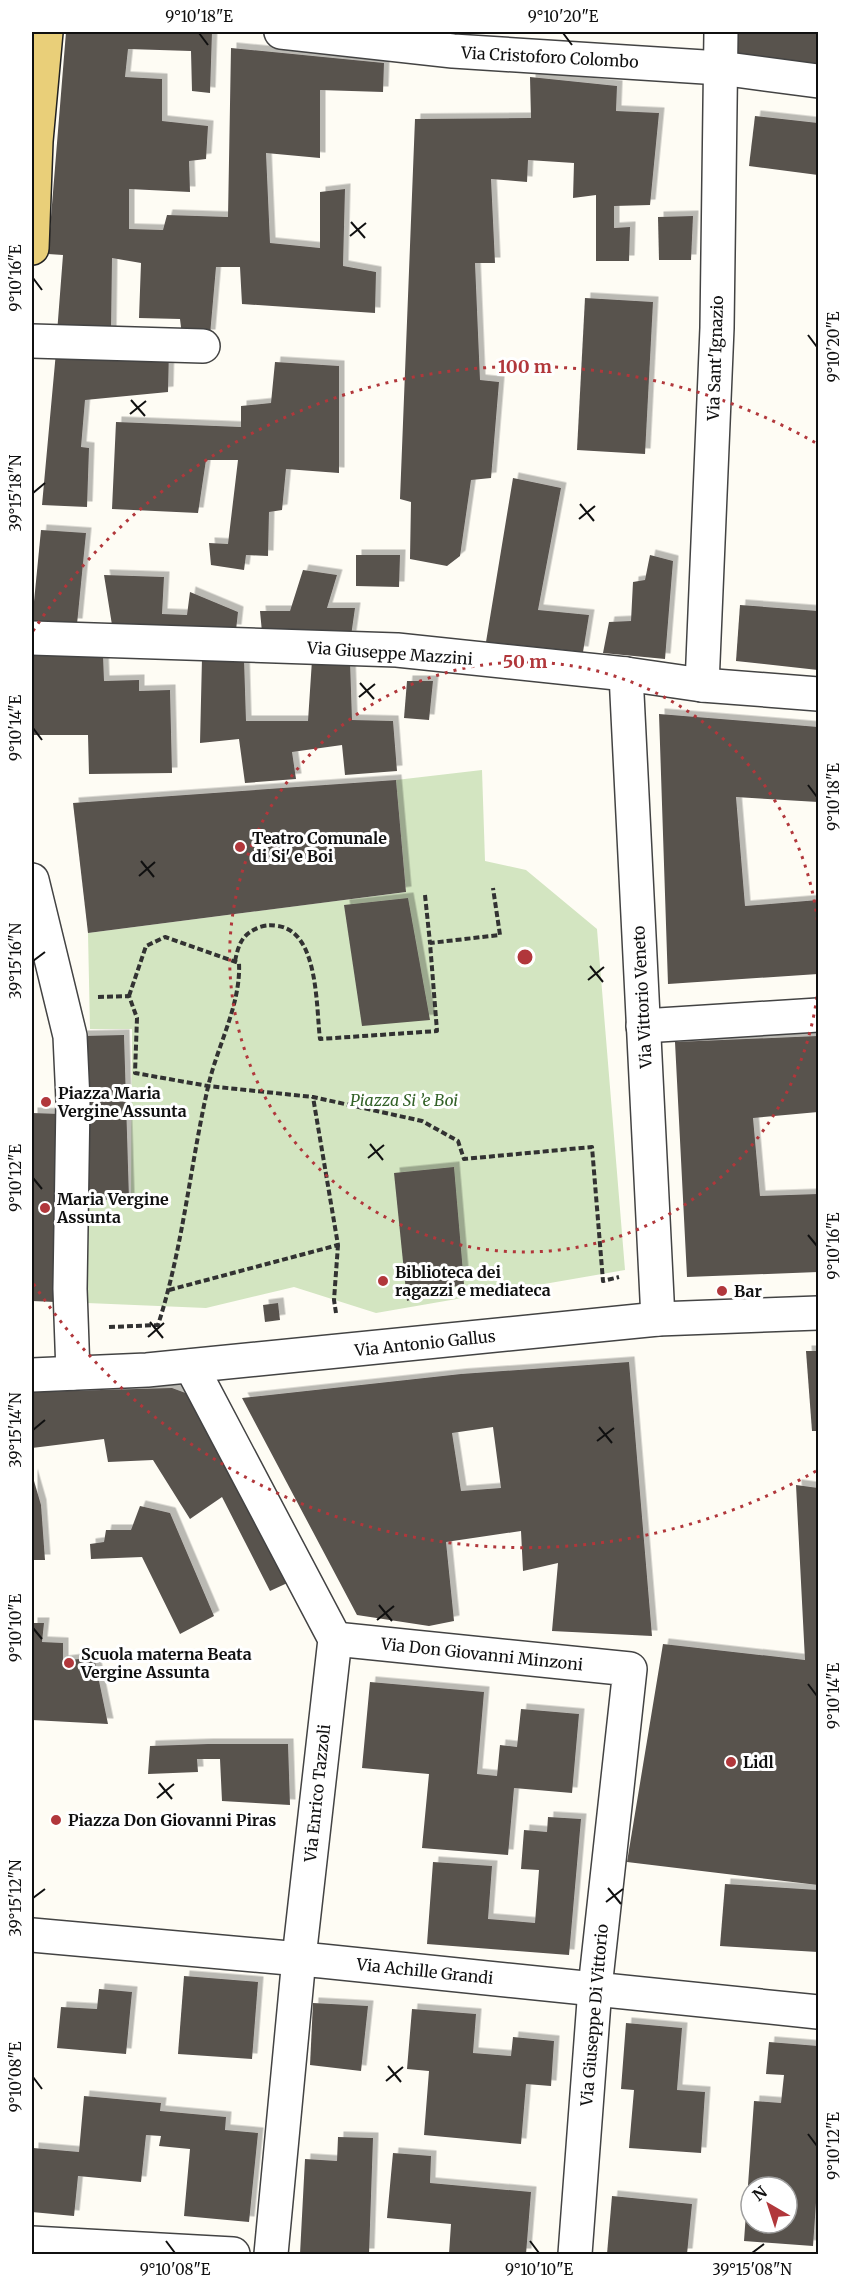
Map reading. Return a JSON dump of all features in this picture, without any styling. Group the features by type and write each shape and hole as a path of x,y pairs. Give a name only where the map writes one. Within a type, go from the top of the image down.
{"main road":[{"path":"32,248 34,141 46,32"}],"street":[{"name":"Via Cristoforo Colombo","path":"281,32 454,41 720,68 819,81"},
{"name":"Via Sant'Ignazio","path":"702,685 717,328 721,32"},
{"path":"32,341 204,346"},
{"name":"Via Giuseppe Mazzini","path":"32,638 397,650 626,674 702,685 819,694"},
{"name":"Via Vittorio Veneto","path":"626,674 658,1319"},
{"path":"32,879 42,930 70,1036 73,1101 71,1319 73,1373"},
{"path":"644,1026 819,1016"},
{"name":"Via Antonio Gallus","path":"32,1375 191,1366 658,1319 819,1313"},
{"path":"191,1366 335,1639"},
{"name":"Via Don Giovanni Minzoni","path":"335,1639 630,1669"},
{"name":"Via Enrico Tazzoli","path":"271,2254 299,1958 335,1639"},
{"name":"Via Giuseppe Di Vittorio","path":"575,2254 594,1988 630,1669"},
{"name":"Via Achille Grandi","path":"32,1935 299,1958 819,2012"},
{"path":"32,2242 233,2254"}],"path":[{"path":"430,943 500,935 494,888"},
{"path":"235,961 239,941 250,931 266,925 286,927 302,941 311,961 320,1039 437,1031 425,895"},
{"path":"71,1319 158,1325 170,1290 208,1086 240,982 239,963 165,937 146,946 129,996 137,1018 135,1073 208,1086 313,1097 422,1121 458,1141 464,1159 592,1147 603,1281 655,1270"},
{"path":"61,997 129,996"},
{"path":"170,1290 338,1245 313,1097"}],"green space":[{"name":"Piazza Si ’e Boi","path":"482,770 485,861 526,870 597,929 625,1270 376,1313 294,1287 206,1308 87,1303 88,1200 131,1197 132,1029 90,1029 88,933 406,892 396,780"}],"building":[{"path":"66,32 212,32 210,93 192,91 191,51 128,49 125,77 162,79 162,121 208,126 206,159 189,161 190,192 129,189 129,229 163,230 167,215 228,217 231,48 384,63 383,92 320,90 320,158 266,153 270,243 320,248 320,192 345,189 343,266 376,272 375,313 242,304 240,267 216,267 210,335 182,335 180,319 139,318 141,263 112,258 111,333 57,333 63,255 48,254"},
{"path":"738,32 818,32 818,64 737,57"},
{"path":"530,77 617,86 616,111 659,113 650,205 614,206 614,228 630,227 629,261 596,261 596,195 573,198 574,163 528,160 527,182 491,179 495,263 475,263 480,380 499,382 491,478 471,480 460,556 447,566 410,559 411,502 400,499 415,119 531,118"},
{"path":"755,116 818,123 818,175 749,166"},
{"path":"693,216 691,260 659,260 658,217"},
{"path":"585,298 653,302 645,454 577,450"},
{"path":"169,350 168,392 85,400 81,447 89,448 87,507 42,505 56,352"},
{"path":"275,362 339,366 339,473 286,469 282,510 269,512 268,556 246,555 244,570 211,565 209,543 228,544 238,460 206,460 198,513 112,509 116,422 241,427 241,406 271,403"},
{"path":"513,478 561,488 538,610 589,615 583,652 486,642"},
{"path":"41,530 86,533 77,624 32,622"},
{"path":"356,555 400,555 399,587 356,586"},
{"path":"650,555 673,561 665,659 603,653 609,622 631,621 633,582 645,580"},
{"path":"303,570 337,575 327,608 355,608 351,636 262,632 260,611 290,611"},
{"path":"104,575 164,577 162,614 187,615 190,592 238,612 236,630 112,625"},
{"path":"740,605 818,611 818,670 736,661"},
{"path":"32,653 103,655 104,681 139,680 139,691 170,690 172,773 89,774 88,735 33,735"},
{"path":"202,658 244,659 246,721 308,721 312,660 350,661 352,720 393,721 397,771 345,775 342,745 292,752 296,779 245,783 239,739 200,743"},
{"path":"407,681 433,681 429,720 404,718"},
{"path":"659,714 818,727 818,802 736,797 745,906 818,900 818,974 668,984"},
{"name":"Teatro Comunale di Si' e Boi","path":"396,780 406,892 88,933 73,803"},
{"path":"408,898 430,1020 362,1026 344,905"},
{"path":"124,1035 129,1199 88,1200 82,1036"},
{"path":"818,1036 818,1112 753,1118 760,1196 818,1194 818,1272 687,1277 675,1042"},
{"name":"Maria Vergine Assunta","path":"32,1113 61,1114 55,1302 32,1301"},
{"path":"454,1167 464,1284 407,1301 394,1173"},
{"path":"278,1303 280,1320 265,1322 263,1305"},
{"path":"806,1351 818,1351 818,1431 812,1431"},
{"path":"629,1362 652,1636 552,1631 558,1563 523,1571 521,1531 446,1542 454,1621 429,1626 357,1615 242,1398 461,1374","holes":["493,1427 501,1488 461,1491 452,1433"]},
{"path":"172,1388 191,1395 296,1579 270,1591 222,1497 190,1519 153,1460 108,1462 104,1439 32,1448 32,1392"},
{"path":"32,1474 41,1505 45,1560 32,1560"},
{"name":"Lidl","path":"796,1485 818,1488 818,1885 627,1862 663,1644 805,1660"},
{"path":"140,1506 170,1513 214,1616 180,1634 142,1557 91,1559 90,1544 104,1542 106,1530 131,1530"},
{"path":"32,1623 44,1623 42,1642 63,1643 63,1661 94,1657 108,1724 32,1720"},
{"path":"370,1682 484,1692 477,1774 497,1776 500,1745 517,1747 521,1709 579,1714 572,1793 514,1788 508,1855 422,1848 429,1774 362,1768"},
{"path":"288,1744 290,1805 222,1801 220,1759 197,1759 198,1772 148,1774 150,1746"},
{"path":"548,1817 581,1819 569,1955 427,1944 433,1862 492,1866 488,1919 535,1923 539,1870 521,1869 524,1830 547,1832"},
{"path":"725,1884 818,1890 818,1952 720,1946"},
{"path":"184,1976 258,1982 252,2059 178,2054"},
{"path":"99,1989 132,1992 126,2054 57,2048 61,2007 97,2009"},
{"path":"313,2003 368,2006 361,2071 310,2065"},
{"path":"412,2009 476,2014 473,2053 511,2056 513,2037 554,2041 551,2086 526,2084 521,2144 424,2135 429,2071 407,2069"},
{"path":"626,2023 682,2028 677,2090 705,2092 701,2153 629,2148 634,2090 621,2089"},
{"path":"769,2042 818,2046 818,2174 813,2246 744,2241 744,2235 799,2235 799,2175 749,2175 754,2101 781,2103 784,2075 766,2074"},
{"path":"84,2096 161,2103 160,2111 226,2117 225,2130 258,2133 249,2222 184,2216 190,2149 159,2146 161,2136 146,2135 141,2182 78,2176 74,2216 32,2212 33,2148 79,2152"},
{"path":"338,2137 373,2138 369,2254 300,2254 305,2159 337,2161"},
{"path":"393,2153 431,2156 430,2183 531,2192 526,2254 449,2254 451,2224 387,2218"},
{"path":"612,2196 692,2204 687,2254 607,2254"}],"place":[{"name":"Teatro Comunale di Si' e Boi","path":"240,847"},
{"name":"Piazza Maria Vergine Assunta","path":"46,1102"},
{"name":"Maria Vergine Assunta","path":"45,1208"},
{"name":"Biblioteca dei ragazzi e mediateca","path":"383,1281"},
{"name":"Bar","path":"722,1291"},
{"name":"Scuola materna Beata Vergine Assunta","path":"69,1663"},
{"name":"Lidl","path":"731,1762"},
{"name":"Piazza Don Giovanni Piras","path":"56,1820"}]}
